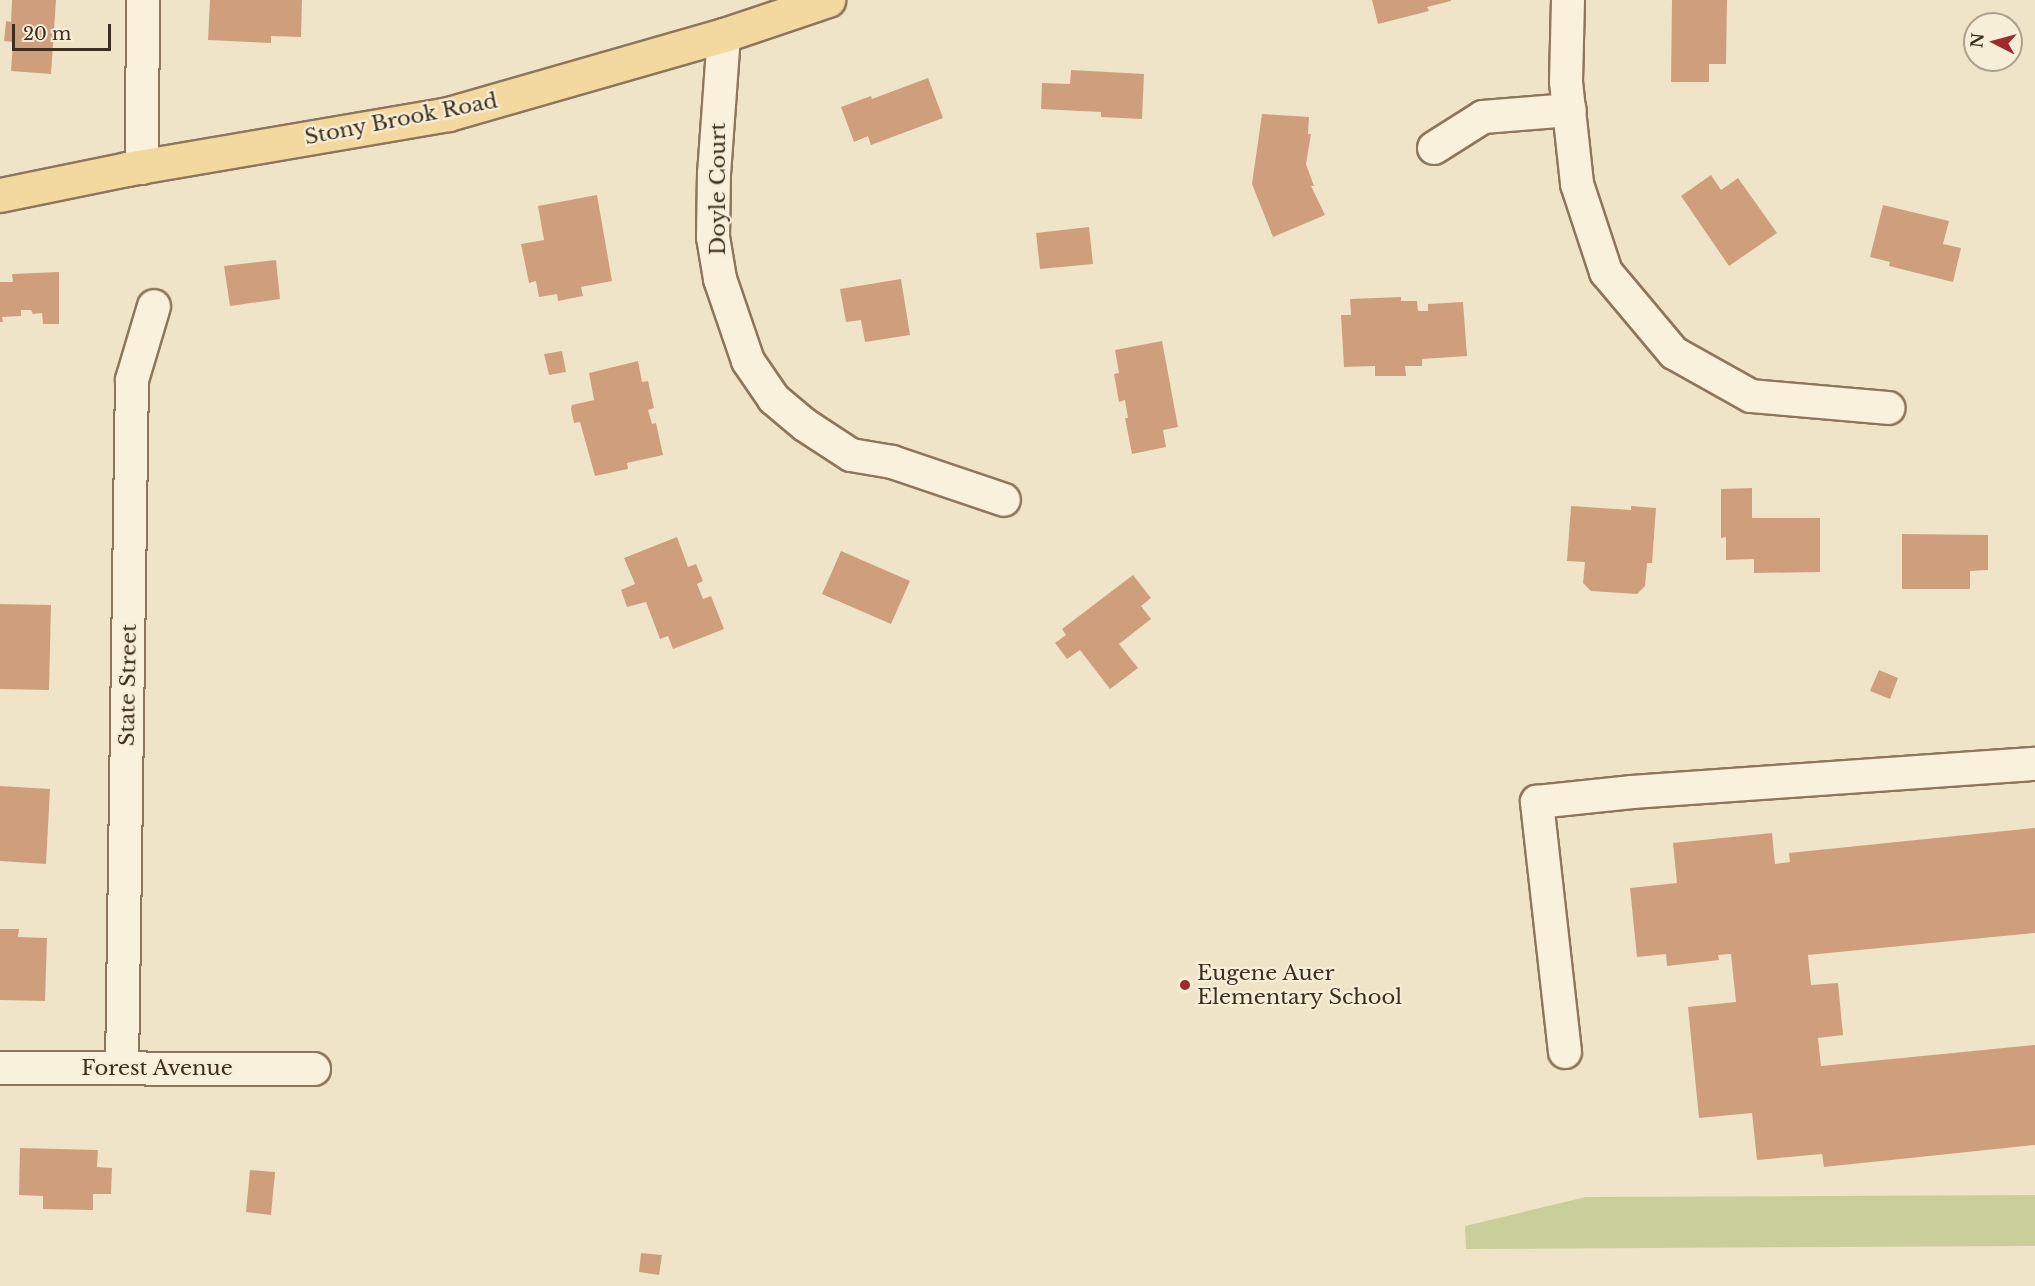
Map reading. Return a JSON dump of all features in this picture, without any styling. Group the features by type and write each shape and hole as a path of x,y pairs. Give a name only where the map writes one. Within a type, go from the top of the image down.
{"main road":[{"name":"Stony Brook Road","path":"0,195 448,114 724,35 828,0"}],"street":[{"path":"141,168 143,0"},
{"path":"1568,0 1566,82 1577,184 1606,272 1674,353 1751,396 1888,408"},
{"name":"Doyle Court","path":"724,35 714,173 714,237 720,279 748,361 774,399 805,425 851,455 892,462 1004,500"},
{"path":"1434,148 1483,117 1570,110"},
{"name":"State Street","path":"122,1068 132,380 154,306"},
{"path":"1565,1052 1537,802 1632,792 2035,764"},
{"name":"Forest Avenue","path":"0,1068 314,1069"}],"green space":[{"path":"2035,1195 2035,1246 1466,1249 1465,1226 1586,1197"}],"building":[{"path":"12,0 56,0 51,74 11,71 13,42 4,41 6,21 11,22"},
{"path":"210,0 302,0 301,37 271,36 271,43 208,40"},
{"path":"1372,0 1451,1 1427,7 1429,11 1378,24"},
{"path":"1672,0 1727,0 1726,64 1709,64 1709,82 1671,82"},
{"path":"1071,70 1144,74 1142,119 1101,117 1101,112 1041,109 1042,83 1070,84"},
{"path":"928,78 943,118 871,145 868,136 854,142 841,107 871,96 872,99"},
{"path":"1262,114 1309,117 1308,134 1311,134 1306,164 1314,186 1311,186 1325,215 1273,237 1252,184"},
{"path":"1711,175 1721,190 1738,178 1777,233 1729,266 1681,196"},
{"path":"597,195 612,281 581,287 583,296 558,301 557,294 539,297 536,281 529,283 521,244 544,240 538,206"},
{"path":"1883,205 1949,221 1943,244 1961,248 1953,282 1889,266 1890,262 1870,257"},
{"path":"1089,227 1093,264 1040,269 1036,233"},
{"path":"276,260 280,299 230,306 224,266"},
{"path":"59,272 59,324 43,324 42,313 33,314 31,310 21,310 21,316 2,317 3,322 0,322 0,282 13,282 12,274"},
{"path":"901,279 910,335 865,342 861,320 846,322 840,289"},
{"path":"1401,297 1401,301 1417,301 1418,311 1428,311 1428,304 1463,302 1467,356 1422,359 1422,366 1405,366 1406,376 1375,376 1375,366 1344,367 1341,315 1351,315 1350,299"},
{"path":"1162,341 1178,427 1163,430 1166,447 1132,454 1125,418 1128,418 1125,400 1119,402 1114,374 1119,373 1115,350"},
{"path":"562,351 566,372 549,375 544,354"},
{"path":"638,361 642,382 648,381 654,408 648,410 652,424 656,423 663,455 627,463 628,469 595,476 580,422 574,423 572,405 594,400 589,373"},
{"path":"1752,488 1752,518 1820,518 1820,572 1754,573 1754,559 1726,560 1726,537 1721,538 1721,489"},
{"path":"1571,506 1631,510 1631,506 1656,508 1652,563 1647,563 1645,586 1637,594 1591,591 1583,583 1585,562 1567,561"},
{"path":"1902,534 1988,535 1988,570 1970,571 1970,589 1902,589"},
{"path":"677,537 688,567 696,564 703,581 697,584 703,599 711,596 724,629 673,649 668,636 660,639 646,602 627,607 621,590 635,584 624,558"},
{"path":"841,551 910,581 891,624 822,594"},
{"path":"1133,575 1151,598 1141,606 1151,619 1119,644 1138,668 1110,689 1080,650 1067,659 1055,643 1066,635 1062,629"},
{"path":"0,604 51,605 49,690 0,689"},
{"path":"1879,670 1898,678 1890,699 1870,691"},
{"path":"0,786 50,789 46,864 0,861"},
{"path":"2035,828 2035,933 1808,955 1811,985 1838,983 1843,1035 1818,1038 1821,1066 2035,1045 2035,1145 1824,1167 1822,1154 1757,1160 1752,1113 1699,1118 1688,1007 1736,1002 1731,954 1718,955 1719,960 1667,966 1666,954 1637,957 1630,888 1677,883 1673,843 1772,833 1775,864 1790,862 1789,853"},
{"path":"0,929 19,929 18,937 47,938 45,1001 0,1000"},
{"path":"20,1148 98,1150 97,1167 112,1168 111,1194 93,1194 93,1210 43,1209 43,1196 19,1195"},
{"path":"250,1170 275,1172 271,1215 246,1212"},
{"path":"641,1253 662,1255 659,1275 639,1272"}],"place":[{"name":"Eugene Auer Elementary School","path":"1185,985"}]}
